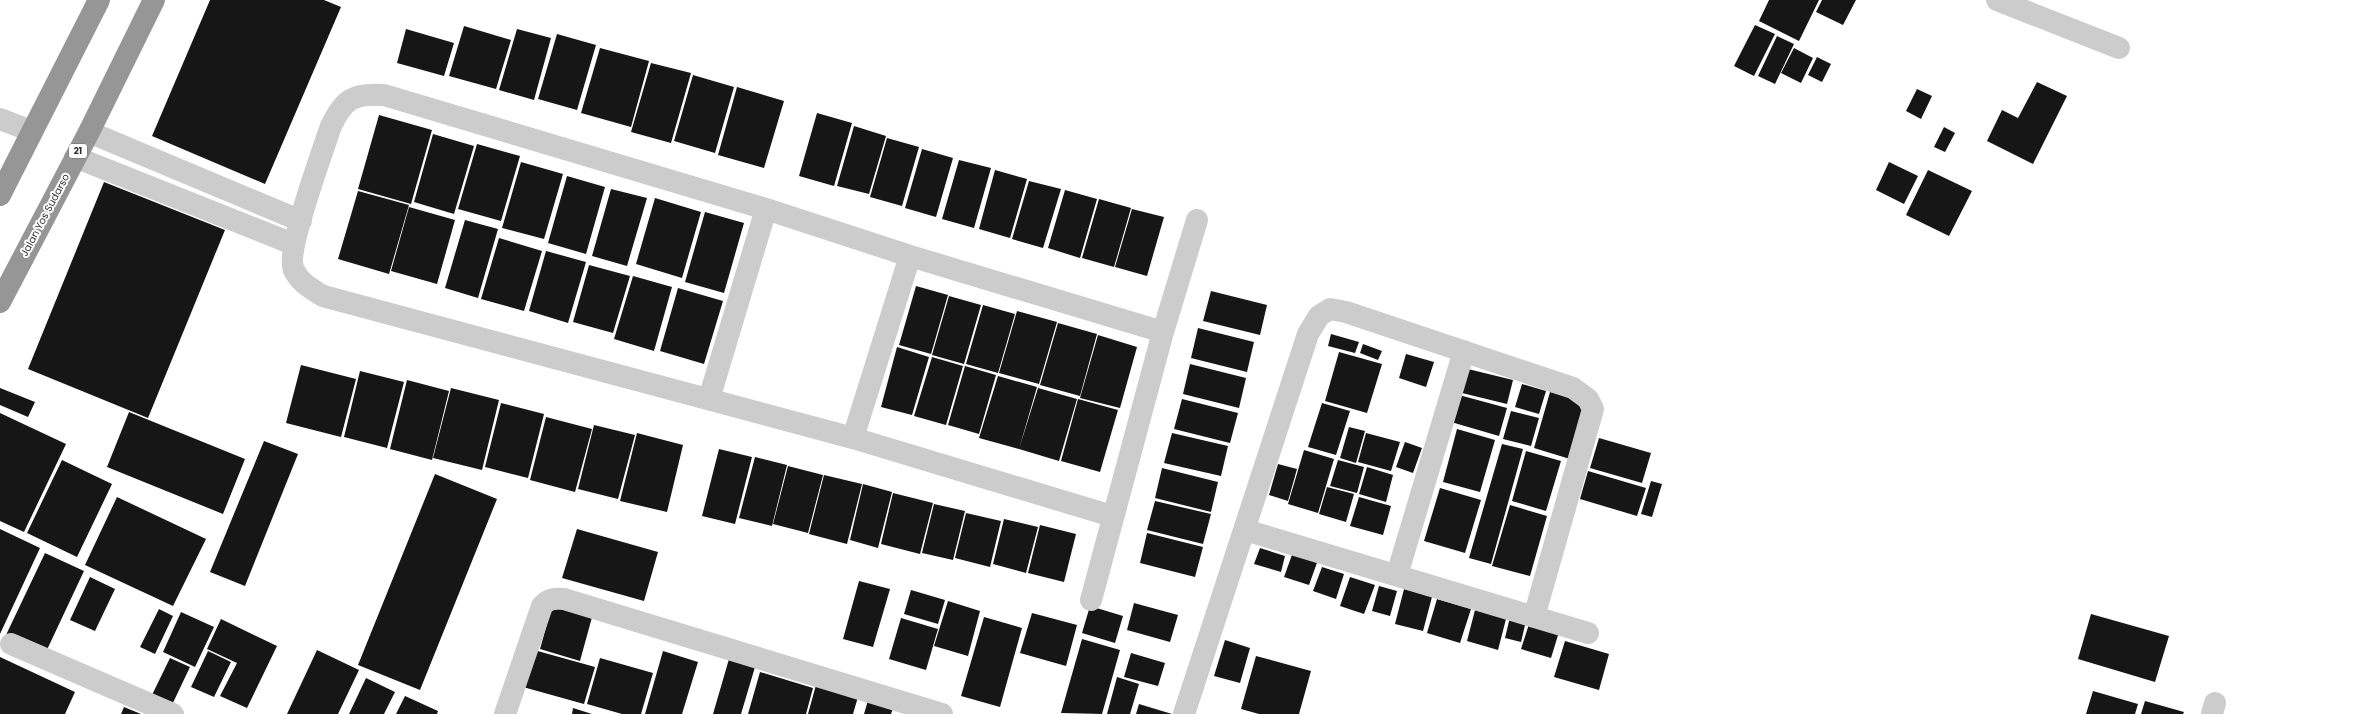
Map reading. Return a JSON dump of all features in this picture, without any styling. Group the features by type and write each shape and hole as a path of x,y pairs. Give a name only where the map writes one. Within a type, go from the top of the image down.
{"highway":[{"path":"3,182 99,0"},
{"name":"Jalan Yos Sudarso","path":"0,302 89,132 154,0"}],"street":[{"path":"1997,0 2119,48"},
{"path":"1112,516 853,438 323,296 305,285 293,269 293,244 331,126 339,108 351,99 367,94 384,95 766,209 910,256 1163,332"},
{"path":"0,119 31,131"},
{"path":"89,132 301,221"},
{"path":"75,157 293,244"},
{"path":"708,399 766,209"},
{"path":"1091,600 1112,516 1196,220"},
{"path":"853,438 910,256"},
{"path":"1184,714 1308,334 1319,316 1330,309 1346,312 1573,388 1588,399 1593,409 1534,617"},
{"path":"1397,575 1464,351"},
{"path":"1245,530 1588,633"},
{"path":"505,714 542,606 547,601 555,598 564,599 942,714"},
{"path":"11,644 173,714"}],"building":[{"path":"210,0 324,0 341,7 265,184 152,136"},
{"path":"1769,0 1819,0 1799,41 1759,21"},
{"path":"1822,0 1856,0 1843,25 1816,12"},
{"path":"1755,25 1775,34 1754,76 1734,66"},
{"path":"464,26 511,40 496,89 449,76"},
{"path":"406,29 454,43 444,76 397,63"},
{"path":"517,29 551,38 534,100 499,90"},
{"path":"557,34 596,45 577,110 538,99"},
{"path":"1777,36 1794,44 1775,84 1758,76"},
{"path":"600,48 649,61 631,127 581,113"},
{"path":"1794,48 1813,58 1801,83 1781,73"},
{"path":"1817,57 1831,64 1822,82 1808,75"},
{"path":"651,63 691,73 671,143 631,132"},
{"path":"693,75 734,87 715,153 674,141"},
{"path":"2037,82 2067,96 2033,164 1987,141 2002,110 2018,118"},
{"path":"737,87 784,101 764,168 718,155"},
{"path":"1917,89 1932,96 1921,119 1906,111"},
{"path":"817,113 852,123 834,186 799,176"},
{"path":"379,115 432,130 411,204 358,189"},
{"path":"854,126 886,136 869,194 837,186"},
{"path":"1944,127 1955,133 1945,152 1934,147"},
{"path":"433,134 474,146 454,214 414,202"},
{"path":"887,138 919,147 902,206 870,197"},
{"path":"477,144 520,156 501,221 458,209"},
{"path":"922,149 953,158 936,217 905,208"},
{"path":"959,160 991,168 974,228 942,219"},
{"path":"521,162 563,174 544,239 502,228"},
{"path":"1889,162 1918,176 1904,204 1876,190"},
{"path":"995,170 1027,179 1010,238 979,229"},
{"path":"1928,170 1972,191 1949,236 1906,215"},
{"path":"567,176 605,187 586,254 548,243"},
{"path":"1029,181 1061,189 1043,248 1012,239"},
{"path":"104,182 225,230 148,418 28,369"},
{"path":"611,189 647,198 627,266 592,256"},
{"path":"1065,190 1097,199 1080,258 1048,248"},
{"path":"358,191 409,205 389,274 338,259"},
{"path":"655,198 701,212 682,278 636,264"},
{"path":"1099,199 1131,208 1114,267 1082,258"},
{"path":"409,207 455,220 437,284 391,271"},
{"path":"1132,209 1164,217 1147,276 1115,267"},
{"path":"705,212 744,223 724,293 685,282"},
{"path":"465,220 498,229 478,298 445,288"},
{"path":"499,238 542,251 524,311 481,299"},
{"path":"546,251 586,262 568,323 529,311"},
{"path":"589,265 630,276 613,333 573,322"},
{"path":"633,276 672,287 654,351 614,339"},
{"path":"916,286 948,295 931,354 899,345"},
{"path":"678,288 723,301 704,364 660,351"},
{"path":"1211,291 1267,305 1260,335 1203,321"},
{"path":"949,296 981,305 964,364 932,355"},
{"path":"983,305 1015,314 998,373 966,364"},
{"path":"1017,311 1057,322 1039,384 999,373"},
{"path":"1058,323 1097,334 1080,396 1040,385"},
{"path":"1198,328 1254,342 1247,372 1191,358"},
{"path":"1331,334 1359,342 1355,353 1328,346"},
{"path":"1098,335 1137,347 1120,408 1080,398"},
{"path":"1363,344 1382,351 1378,360 1360,353"},
{"path":"897,347 929,357 912,415 881,407"},
{"path":"1339,352 1382,364 1367,413 1325,401"},
{"path":"1406,354 1434,362 1426,387 1399,378"},
{"path":"932,357 963,366 946,425 914,416"},
{"path":"1190,364 1246,378 1239,408 1183,394"},
{"path":"301,365 356,379 341,437 286,423"},
{"path":"965,366 996,375 979,434 948,425"},
{"path":"1468,369 1513,380 1507,404 1462,393"},
{"path":"360,371 404,382 387,448 344,437"},
{"path":"998,376 1037,387 1019,449 979,438"},
{"path":"407,380 449,391 432,460 390,449"},
{"path":"1522,384 1546,391 1539,414 1515,407"},
{"path":"0,388 35,402 28,417 0,405"},
{"path":"451,388 499,400 482,470 433,458"},
{"path":"1038,388 1077,399 1059,461 1019,449"},
{"path":"1550,392 1586,402 1570,459 1534,448"},
{"path":"1459,395 1507,408 1499,436 1451,422"},
{"path":"1078,399 1118,410 1100,472 1061,461"},
{"path":"1182,399 1238,413 1230,443 1174,429"},
{"path":"501,403 544,414 528,478 485,467"},
{"path":"1322,403 1350,411 1336,455 1308,447"},
{"path":"1511,411 1539,418 1531,446 1503,439"},
{"path":"129,412 245,459 223,514 107,467"},
{"path":"0,413 66,444 24,532 0,521"},
{"path":"546,417 592,429 575,492 530,480"},
{"path":"594,425 635,435 618,499 578,489"},
{"path":"1349,427 1365,431 1356,463 1340,458"},
{"path":"1457,429 1495,440 1480,492 1443,482"},
{"path":"637,433 683,445 667,512 620,501"},
{"path":"1172,433 1228,446 1221,476 1164,463"},
{"path":"1366,433 1400,442 1391,471 1358,462"},
{"path":"1599,438 1651,453 1642,483 1590,468"},
{"path":"264,441 298,454 245,586 210,572"},
{"path":"1405,442 1422,448 1413,473 1396,467"},
{"path":"1502,444 1523,449 1491,564 1469,558"},
{"path":"719,449 752,457 735,524 702,516"},
{"path":"1304,450 1334,459 1318,513 1288,504"},
{"path":"1526,451 1561,461 1546,511 1512,501"},
{"path":"755,457 787,465 772,526 739,518"},
{"path":"62,460 112,484 77,557 27,533"},
{"path":"1338,460 1364,467 1357,493 1330,486"},
{"path":"1278,464 1297,469 1288,501 1269,495"},
{"path":"788,466 823,475 808,533 773,524"},
{"path":"1367,467 1393,475 1386,502 1359,494"},
{"path":"1162,468 1218,482 1211,512 1155,498"},
{"path":"1588,471 1646,488 1637,516 1580,499"},
{"path":"435,474 497,499 420,690 358,665"},
{"path":"824,475 862,484 847,544 809,534"},
{"path":"1651,481 1662,484 1652,517 1641,514"},
{"path":"863,484 892,492 878,548 850,540"},
{"path":"1327,487 1354,494 1346,522 1319,514"},
{"path":"1440,488 1481,500 1465,553 1424,541"},
{"path":"893,493 933,503 920,554 881,544"},
{"path":"117,497 206,539 173,606 85,565"},
{"path":"1359,497 1391,506 1383,535 1350,526"},
{"path":"1155,501 1211,514 1203,544 1147,530"},
{"path":"934,504 965,511 953,560 922,553"},
{"path":"1510,505 1547,516 1530,576 1492,566"},
{"path":"966,513 1001,521 990,567 955,558"},
{"path":"1004,519 1038,527 1026,573 993,564"},
{"path":"1040,525 1076,534 1064,582 1028,573"},
{"path":"0,529 40,548 0,634"},
{"path":"577,529 658,552 644,601 562,578"},
{"path":"1147,533 1203,547 1195,577 1140,563"},
{"path":"1260,548 1285,556 1281,572 1254,564"},
{"path":"1293,552 1318,560 1309,585 1284,577"},
{"path":"45,553 84,571 45,654 6,635"},
{"path":"1322,567 1344,574 1336,599 1313,591"},
{"path":"90,577 115,589 95,631 70,620"},
{"path":"1350,577 1375,585 1364,614 1340,606"},
{"path":"859,581 890,589 873,647 843,639"},
{"path":"1379,586 1397,591 1390,616 1372,611"},
{"path":"1404,589 1432,597 1423,631 1395,624"},
{"path":"911,590 945,600 938,624 904,614"},
{"path":"554,599 594,610 580,661 540,649"},
{"path":"1437,599 1471,609 1460,643 1427,633"},
{"path":"948,601 980,611 968,656 934,646"},
{"path":"1134,603 1178,615 1170,642 1127,630"},
{"path":"1090,606 1123,616 1115,643 1082,633"},
{"path":"159,609 173,616 155,654 140,647"},
{"path":"1475,610 1506,619 1498,650 1467,641"},
{"path":"181,612 214,627 195,667 163,652"},
{"path":"1032,613 1077,625 1066,666 1020,653"},
{"path":"2091,614 2169,636 2155,682 2078,659"},
{"path":"984,617 1022,628 1000,707 961,696"},
{"path":"1510,617 1526,621 1521,642 1505,638"},
{"path":"901,618 938,629 926,670 889,659"},
{"path":"221,619 277,646 247,708 220,696 237,663 207,649"},
{"path":"1529,624 1559,632 1551,658 1521,649"},
{"path":"1082,639 1120,650 1102,714 1061,713"},
{"path":"1225,640 1250,648 1240,683 1214,676"},
{"path":"1565,641 1609,654 1599,690 1554,677"},
{"path":"317,650 359,670 338,714 287,714"},
{"path":"534,650 595,667 584,704 523,687"},
{"path":"208,651 231,662 214,697 191,687"},
{"path":"663,651 698,662 682,714 645,714"},
{"path":"1131,653 1165,663 1158,686 1124,677"},
{"path":"1256,656 1311,671 1299,714 1259,714 1241,709"},
{"path":"0,657 75,692 65,714 0,714"},
{"path":"170,658 190,667 171,707 151,697"},
{"path":"600,658 653,673 641,714 622,714 587,704"},
{"path":"729,659 755,667 741,714 713,714"},
{"path":"760,672 813,688 806,714 748,714"},
{"path":"1117,677 1139,684 1130,714 1107,714"},
{"path":"366,678 395,692 384,714 349,714"},
{"path":"816,685 858,697 853,714 808,714"},
{"path":"2093,691 2138,704 2135,714 2086,714"},
{"path":"405,696 438,711 437,714 396,714"},
{"path":"869,697 894,705 891,714 864,714"},
{"path":"2145,701 2184,712 2183,714 2141,714"},
{"path":"1139,704 1172,714 1136,714"},
{"path":"124,707 141,714 121,714"},
{"path":"573,708 592,714 572,714"}]}
